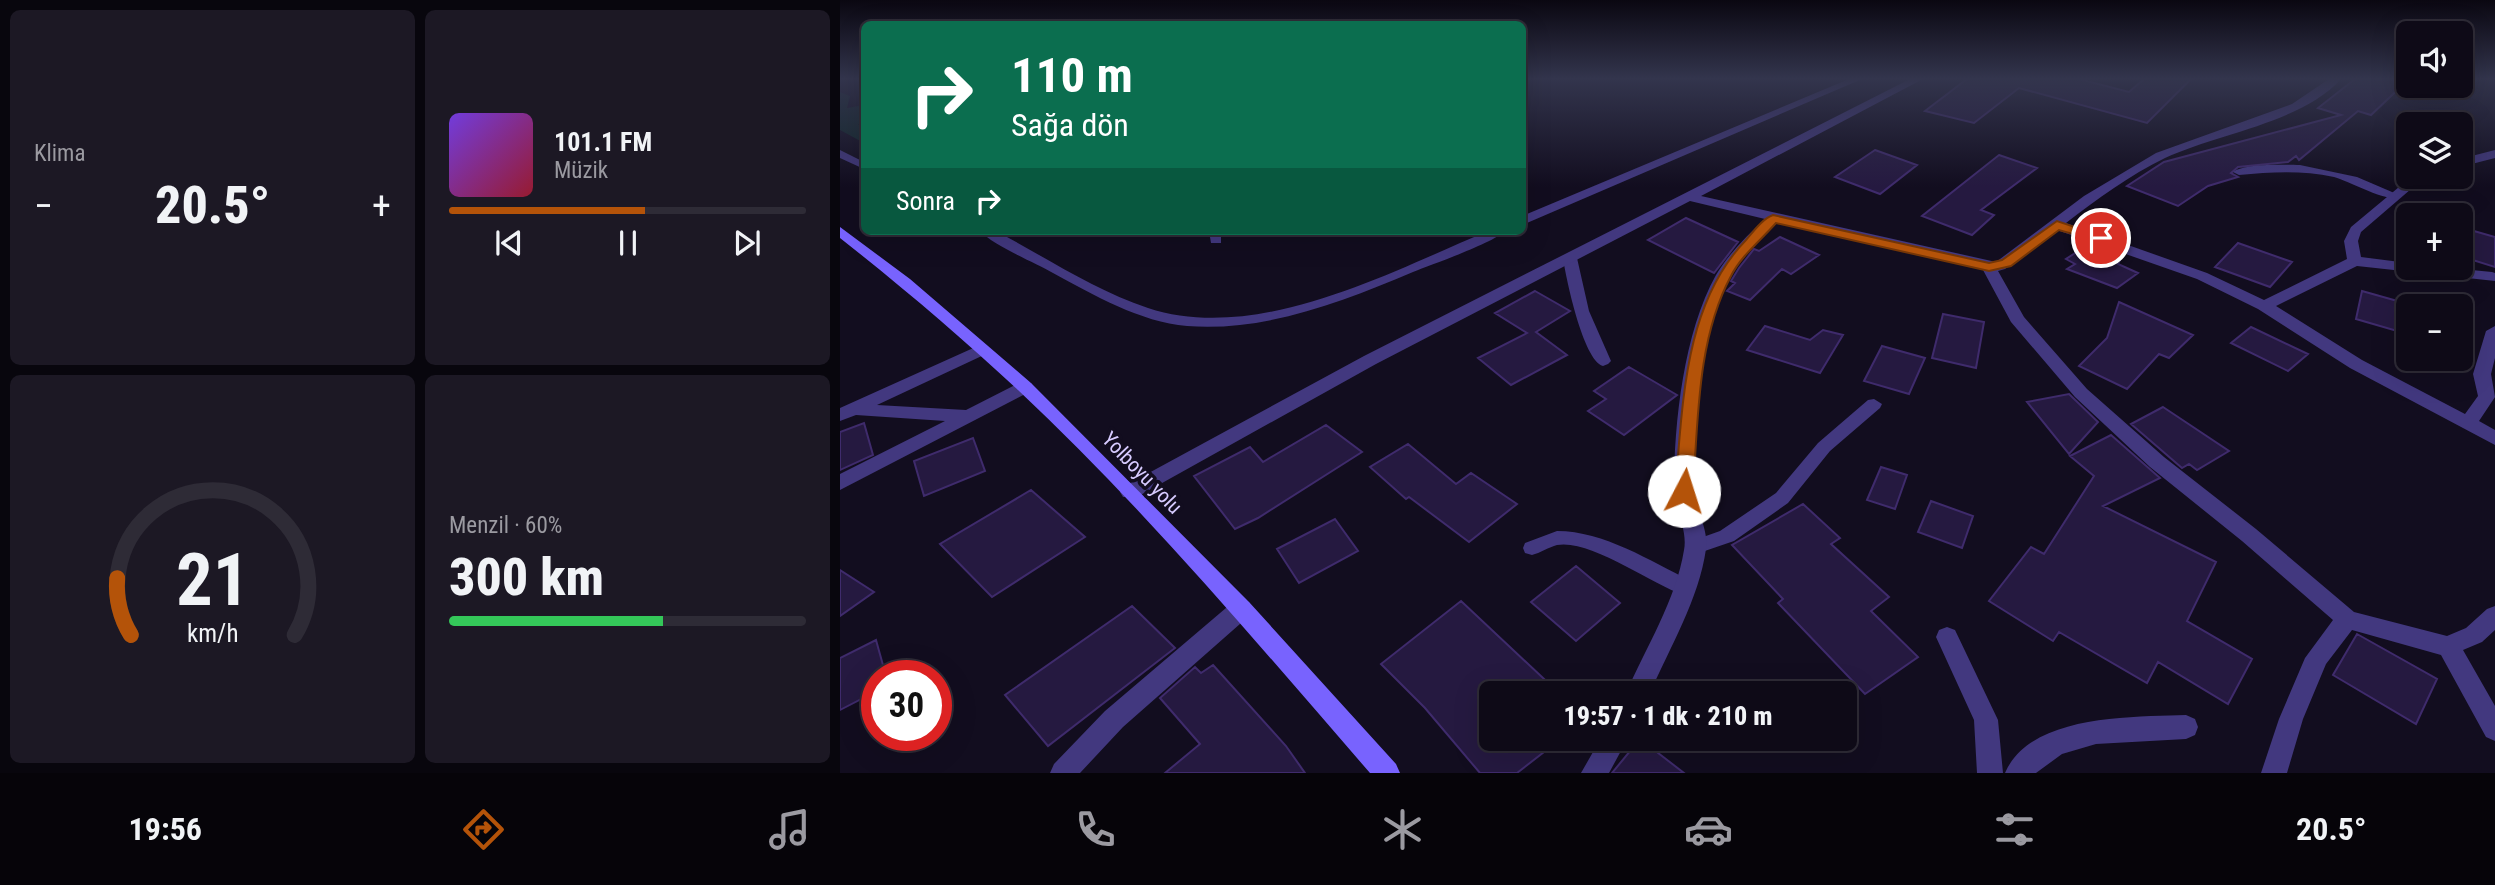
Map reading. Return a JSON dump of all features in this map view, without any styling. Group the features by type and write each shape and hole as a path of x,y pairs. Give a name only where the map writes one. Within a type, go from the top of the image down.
{"main road":[{"name":"Yolboyu yolu","path":"844,237 1025,387 1241,609 1387,773"}],"street":[{"path":"1130,492 1370,360 1847,115"},
{"path":"1685,197 1989,267 2006,264 2088,199 2160,156 2271,115"},
{"path":"2473,160 2495,154"},
{"path":"2355,261 2351,244 2353,232 2402,189"},
{"path":"1643,681 1684,587 1696,547 1684,491 1692,396 1704,331 1724,275 1750,240 1773,219"},
{"path":"2057,225 2202,276 2264,306 2356,364 2495,439"},
{"path":"2264,306 2355,261 2492,276"},
{"path":"1989,267 2017,319 2081,393 2157,462 2249,535 2347,620 2448,646 2474,635 2495,617"},
{"path":"2468,423 2487,396 2482,374 2494,331"},
{"path":"847,412 980,350"},
{"path":"840,483 1025,387"},
{"path":"847,412 968,416"},
{"path":"1063,773 1114,719 1241,609"},
{"path":"2274,773 2291,719 2317,658 2347,620"},
{"path":"1947,637 1986,720 1990,773"},
{"path":"2448,646 2495,729"},
{"path":"2018,773 2052,746 2092,732 2186,727"},
{"path":"1594,773 1608,751"}],"lane":[{"path":"1526,219 1772,115"},
{"path":"840,153 861,164"},
{"path":"2239,172 2281,166 2329,170 2393,195"},
{"path":"994,235 1144,312 1193,322 1258,319 1307,308 1489,235"},
{"path":"1570,258 1572,284 1590,335 1603,361"},
{"path":"1696,547 1727,536 1782,498 1824,447 1874,404"},
{"path":"1532,548 1557,538 1575,538 1630,560 1684,587"}],"green space":[{"path":"840,115 861,115 858,125 861,124 861,141 840,130"}],"building":[{"path":"1942,115 1984,115 1974,123"},
{"path":"2118,115 2155,115 2147,123"},
{"path":"2341,115 2353,115 2299,160 2296,156 2288,162 2238,167 2231,173 2238,177 2208,186 2178,206 2127,186 2164,162"},
{"path":"1875,150 1917,165 1880,194 1835,177"},
{"path":"1999,155 2037,168 1981,210 1994,215 1972,235 1922,216"},
{"path":"1686,218 1738,242 1714,273 1648,240"},
{"path":"2473,231 2495,237 2495,267 2473,260"},
{"path":"1780,237 1819,255 1791,274 1782,269 1750,300 1727,291 1735,283 1731,281 1754,249 1759,251"},
{"path":"2238,243 2292,262 2270,287 2215,267"},
{"path":"2089,244 2122,256 2118,264 2138,273 2117,288 2067,269 2075,264 2066,259"},
{"path":"1535,291 1570,311 1536,332 1567,355 1511,385 1478,358 1527,333 1495,313"},
{"path":"2362,291 2396,301 2396,331 2356,319"},
{"path":"2119,302 2193,335 2169,358 2159,354 2127,389 2079,366 2107,338"},
{"path":"1943,314 1984,322 1976,368 1932,358"},
{"path":"1765,326 1810,340 1823,330 1843,335 1820,373 1747,350"},
{"path":"2251,327 2308,354 2288,371 2231,343"},
{"path":"1882,346 1925,358 1909,394 1864,381"},
{"path":"1629,367 1677,395 1624,435 1588,411 1606,399 1594,391"},
{"path":"2069,394 2098,422 2069,454 2027,402"},
{"path":"2163,407 2229,451 2197,470 2189,464 2182,468 2131,424"},
{"path":"864,423 873,455 840,470 840,432"},
{"path":"1326,425 1362,452 1258,518 1235,529 1194,476 1250,447 1263,462"},
{"path":"2111,435 2160,478 2103,506 2216,562 2187,621 2252,659 2228,704 2158,662 2147,683 2059,632 2053,641 1989,601 2031,547 2044,554 2094,476 2070,456"},
{"path":"973,438 985,471 924,496 914,461"},
{"path":"1408,444 1456,484 1471,473 1517,504 1469,542 1409,497 1406,499 1370,467"},
{"path":"1881,467 1907,475 1895,509 1867,500"},
{"path":"1031,490 1085,537 992,597 940,544"},
{"path":"1931,501 1973,516 1962,548 1918,532"},
{"path":"1803,504 1840,538 1831,544 1889,597 1871,611 1918,657 1865,694 1857,686 1857,681 1853,681 1778,603 1783,599 1732,545"},
{"path":"1335,519 1358,551 1299,583 1277,549"},
{"path":"1576,566 1620,603 1576,641 1531,602"},
{"path":"840,570 874,592 840,616"},
{"path":"1461,601 1546,681 1479,681 1479,751 1545,751 1517,773 1480,773 1425,708 1381,664"},
{"path":"1132,606 1175,648 1048,746 1005,695"},
{"path":"2357,634 2437,679 2416,724 2333,675"},
{"path":"876,640 882,660 861,660 861,699 840,710 840,658"},
{"path":"1213,665 1286,746 1305,773 1165,773 1200,744 1160,698 1195,667 1201,673"},
{"path":"1630,751 1656,751 1684,773 1612,773"}],"route":[{"path":"1684,491 1692,396 1704,331 1714,298 1724,275 1737,257 1750,240 1773,219 1848,233 1989,267 2006,264 2057,225 2101,238"}]}
